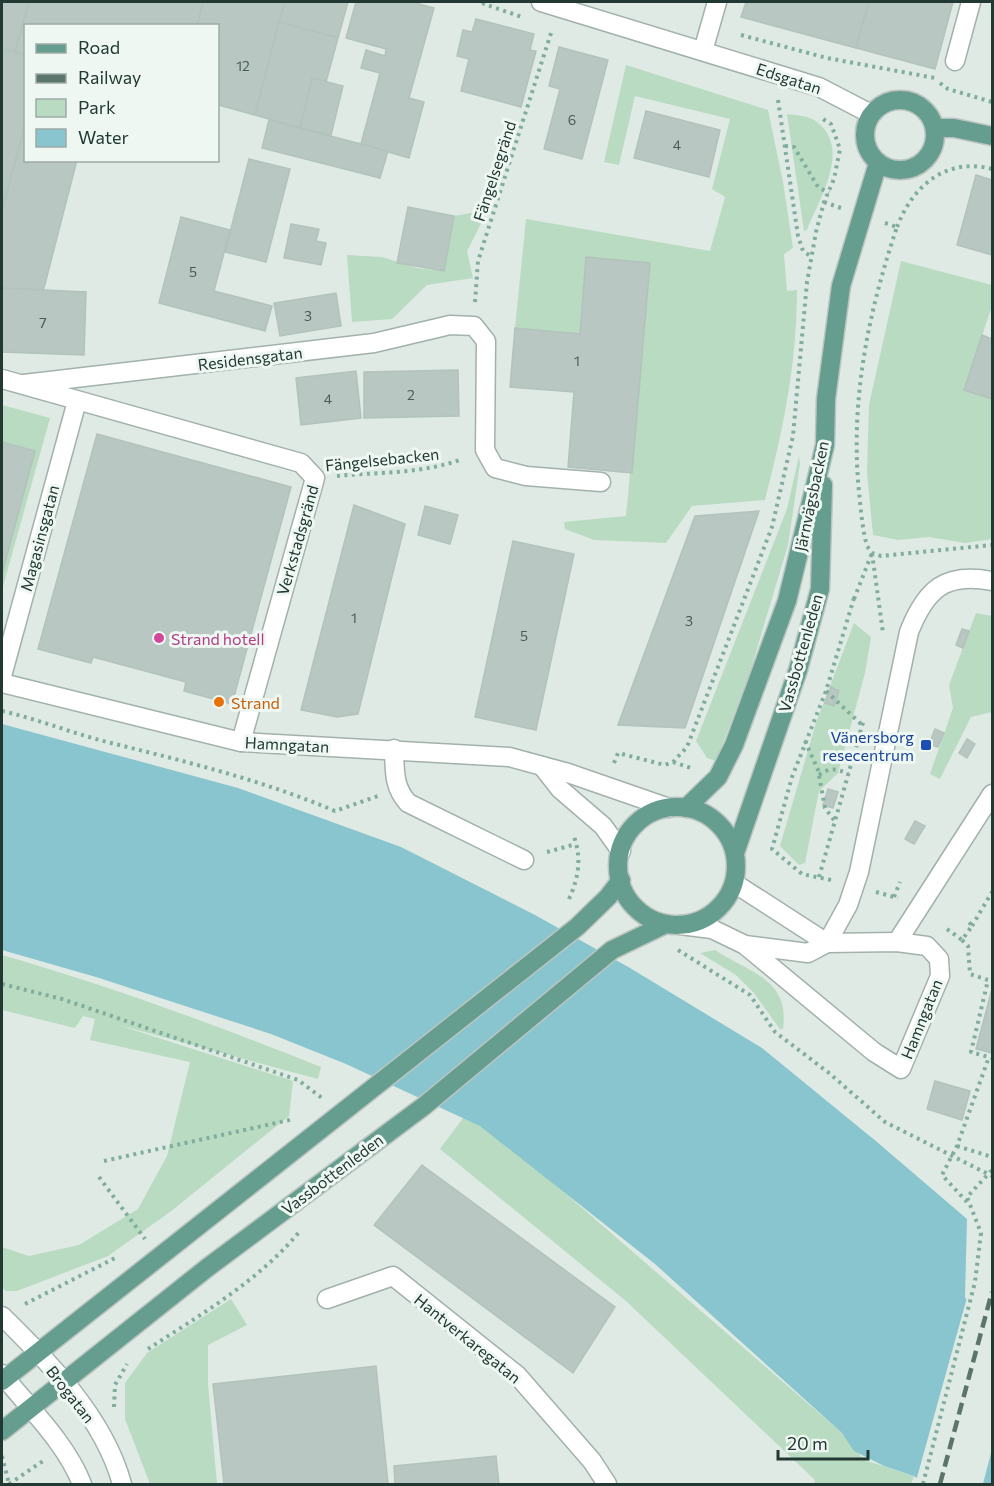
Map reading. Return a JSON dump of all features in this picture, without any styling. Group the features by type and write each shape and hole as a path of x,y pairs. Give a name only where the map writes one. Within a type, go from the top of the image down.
{"main road":[{"path":"891,100 907,100 922,107 934,128 934,145 925,160 918,165 894,170 878,163 871,156 864,140 864,131 871,114 891,100"},
{"path":"934,128 954,128 993,136"},
{"name":"Järnvägsbacken","path":"678,808 718,777 734,745 787,601 825,446 826,399 837,307 878,163"},
{"name":"Vassbottenleden","path":"735,853 798,670 820,589 825,446"},
{"path":"678,808 703,813 718,823 729,837 735,853 734,884 729,895 713,913 692,923 673,924 646,915 634,906 621,880 621,851 627,835 639,822 653,813 678,808"},
{"path":"3,1378 577,927 594,912 621,880"},
{"name":"Vassbottenleden","path":"2,1431 28,1408 207,1268 424,1106 612,950 673,924"}],"street":[{"name":"Edsgatan","path":"541,2 819,87 871,114"},
{"path":"703,51 717,2"},
{"path":"955,61 971,2"},
{"name":"Residensgatan","path":"24,384 374,343 450,325 474,326"},
{"path":"474,326 486,340 485,450 495,468 526,476 601,482"},
{"name":"Residensgatan","path":"2,379 77,401"},
{"name":"Verkstadsgränd","path":"77,401 301,463 315,478 241,742"},
{"name":"Magasinsgatan","path":"2,676 77,401"},
{"path":"734,884 827,943 848,905 859,872 909,632 919,606 936,589 951,582 966,579 993,581"},
{"name":"Hamngatan","path":"2,683 241,742 509,757 678,808"},
{"path":"394,749 396,788 408,803 524,860"},
{"path":"542,766 560,789 591,813 621,851"},
{"path":"897,942 993,794"},
{"name":"Hamngatan","path":"673,924 712,929 745,945 874,1052 901,1069 940,976 939,959 927,946 897,942 827,943 808,953 745,945"},
{"name":"Hantverkaregatan","path":"327,1299 393,1276 517,1375 592,1461 607,1485"},
{"name":"Brogatan","path":"2,1316 39,1352 95,1424 107,1444 122,1485"},
{"path":"3,1378 61,1448 76,1469 82,1485"}],"path":[{"name":"Fängelsegränd","path":"474,326 478,261 553,27"},
{"path":"709,27 827,58 933,76 948,89 993,102"},
{"path":"778,99 798,236 803,251 812,257"},
{"path":"606,786 618,753 665,765 674,762 687,747 772,527 792,436 812,257 824,202 829,193 840,149 831,124 818,116"},
{"path":"785,146 794,147 818,187 829,193"},
{"path":"881,643 883,634 872,553 864,534 857,470 856,422 862,357 897,227 924,184 953,168 974,164 993,169"},
{"path":"824,202 897,227"},
{"name":"Fängelsebacken","path":"315,478 445,465 485,450"},
{"path":"872,553 880,556 993,545"},
{"path":"792,777 826,691 853,601 872,553"},
{"path":"826,691 862,725"},
{"path":"2,711 105,741 188,761 300,796 335,811 396,788"},
{"path":"819,877 865,714"},
{"path":"805,740 819,775 825,808 834,820"},
{"path":"819,775 824,771 838,768 848,774"},
{"path":"591,813 574,838 578,879 573,891 594,912"},
{"path":"554,849 576,844"},
{"path":"894,897 900,882"},
{"path":"972,926 993,891"},
{"path":"962,940 968,946 970,974 988,980 971,1052 991,1057 957,1146 942,1175 968,1204"},
{"path":"667,948 689,956 750,995 775,1032 829,1073 885,1122 990,1176"},
{"path":"2,984 62,999 298,1080 325,1101"},
{"path":"104,1161 305,1117"},
{"path":"957,1146 993,1157"},
{"path":"923,1485 975,1282 981,1233 967,1197 974,1187 990,1176 993,1170"},
{"path":"99,1177 146,1241"},
{"path":"138,1355 196,1318 254,1275 284,1251 304,1227"},
{"path":"95,1424 114,1413 115,1384 129,1361"},
{"path":"2,1456 9,1485 61,1448"}],"green space":[{"path":"626,65 768,110 783,182 793,248 784,254 787,291 797,290 792,370 778,448 765,500 692,506 666,543 594,540 565,529 564,522 626,516 650,263 586,257 580,334 515,328 526,219 710,251 725,197 712,189 730,119 635,96 619,165 604,162"},
{"path":"787,114 814,120 826,131 831,144 833,158 830,173 807,230 804,231"},
{"path":"488,210 467,251 473,278 427,285 392,319 352,322 347,255 382,257 417,268 443,271 454,216"},
{"path":"901,261 992,285 992,306 964,389 992,399 992,539 965,543 929,537 898,540 873,535 867,472 869,405"},
{"path":"2,405 50,418 2,590"},
{"path":"799,456 800,464 788,545 750,672 716,761 707,758 696,741 787,509"},
{"path":"976,613 992,616 992,712 971,717 940,779 930,774 953,708 949,685"},
{"path":"854,623 871,637 865,673 838,773 819,791 805,863 799,865 780,846 816,723"},
{"path":"715,950 764,979 774,988 780,998 783,1029 780,1029 753,992 736,975 700,953"},
{"path":"2,955 123,993 282,1051 321,1067 318,1079 115,1024 293,1081 289,1116 170,1212 108,1256 17,1291 6,1291 2,1287 2,1247 29,1256 79,1245 138,1209 167,1156 190,1062 90,1040 95,1019 83,1016 75,1028 2,1010"},
{"path":"469,1110 842,1433 864,1460 914,1476 911,1484 814,1484 815,1480 626,1301 440,1149"},
{"path":"231,1299 247,1325 208,1345 208,1384 217,1484 150,1484 125,1419 125,1383 147,1353"}],"water":[{"path":"2,724 238,788 401,847 535,915 630,968 762,1048 967,1219 965,1298 992,1314 992,1484 925,1484 914,1476 884,1466 854,1451 842,1433 655,1264 480,1126 346,1064 271,1034 96,977 2,950"}],"pier":[{"path":"968,1294 968,1297 992,1310 992,1449 983,1484 920,1484 916,1481"}],"building":[{"path":"2,2 29,2 15,52 2,49"},
{"path":"29,2 203,2 198,24 24,24 24,54 15,52"},
{"path":"203,2 285,2 255,115 219,105 219,24 198,24"},
{"path":"285,2 348,2 338,38 279,22"},
{"path":"356,2 412,2 434,8 409,98 424,102 409,158 361,144 380,73 361,68 366,50 385,56 386,49 346,38"},
{"path":"746,2 869,2 856,48 741,17"},
{"path":"869,2 953,2 935,69 856,48"},
{"path":"476,19 534,34 530,50 536,51 521,107 461,91 469,59 457,56 463,30 472,32"},
{"path":"279,22 338,38 326,82 312,78 300,128 255,115"},
{"path":"559,47 608,60 582,159 544,149 560,89 549,86"},
{"path":"2,49 24,54 24,128 2,211"},
{"path":"312,78 343,86 331,135 300,128"},
{"path":"646,111 720,130 709,177 634,158"},
{"path":"269,120 388,151 380,178 262,148"},
{"path":"24,128 24,162 76,162 43,292 2,288 2,211"},
{"path":"249,159 290,169 266,262 225,252"},
{"path":"976,175 992,180 992,255 957,245"},
{"path":"408,207 454,216 444,271 397,263"},
{"path":"181,217 230,230 214,291 272,306 265,331 159,303"},
{"path":"291,224 319,229 316,241 326,243 321,265 284,258"},
{"path":"586,257 650,263 632,473 568,467 574,392 510,387 515,328 580,334"},
{"path":"2,288 86,292 84,355 2,352"},
{"path":"336,293 341,326 280,336 274,303"},
{"path":"982,335 992,339 992,399 964,390"},
{"path":"458,370 459,416 364,418 364,372"},
{"path":"356,371 361,418 301,425 296,378"},
{"path":"97,434 291,487 232,704 184,691 186,682 93,657 91,663 38,649"},
{"path":"2,442 35,451 2,574"},
{"path":"354,505 405,524 358,714 337,717 301,710"},
{"path":"425,506 458,515 450,544 418,535"},
{"path":"759,511 685,728 618,725 695,516"},
{"path":"513,541 574,554 536,730 475,717"},
{"path":"962,629 969,631 963,648 956,645"},
{"path":"831,687 839,691 834,706 825,703"},
{"path":"935,729 944,733 938,747 929,744"},
{"path":"967,739 975,744 967,758 959,753"},
{"path":"828,789 838,792 833,808 823,805"},
{"path":"915,821 925,826 914,844 905,839"},
{"path":"992,989 992,1053 976,1049"},
{"path":"935,1081 970,1091 962,1120 927,1109"},
{"path":"422,1165 615,1307 573,1373 374,1225"},
{"path":"376,1366 388,1484 224,1484 213,1384"},
{"path":"496,1456 499,1484 395,1484 394,1466"}],"railway":[{"path":"940,1484 992,1292"}],"place":[{"name":"Strand hotell","path":"159,638"},
{"name":"Strand","path":"219,702"},
{"name":"Vänersborg resecentrum","path":"926,745"}]}
